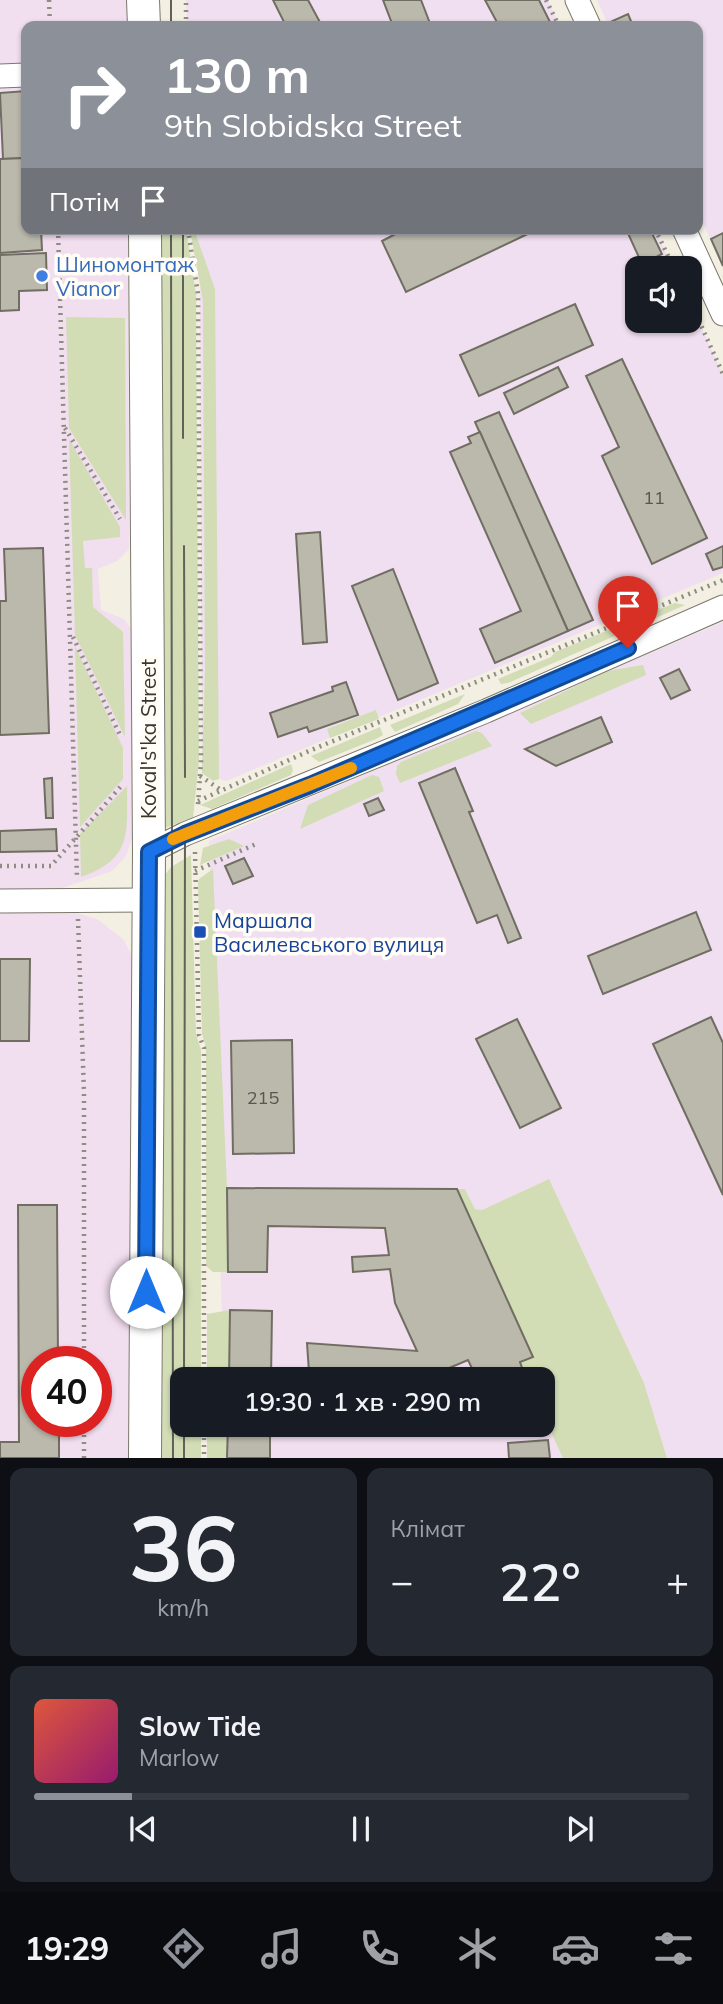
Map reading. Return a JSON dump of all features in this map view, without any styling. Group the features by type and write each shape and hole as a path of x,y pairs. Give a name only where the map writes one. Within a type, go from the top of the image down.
{"street":[{"path":"144,0 144,21"},
{"path":"577,0 587,21"},
{"path":"0,76 21,75"},
{"name":"Koval's'ka Street","path":"145,235 149,852 145,1458"},
{"path":"687,235 723,314"},
{"path":"149,852 185,834 486,711 723,607"},
{"path":"0,901 147,900"}],"path":[{"path":"49,0 50,21"},
{"path":"186,0 186,21"},
{"path":"547,0 557,21"},
{"path":"58,235 84,1093 84,1346"},
{"path":"189,235 198,294 198,802 309,751 723,580"},
{"path":"658,235 668,256"},
{"path":"702,328 723,374"},
{"path":"65,427 124,526"},
{"path":"71,633 126,747"},
{"path":"200,776 222,790"},
{"path":"0,866 51,866 76,834 126,782"},
{"path":"204,1367 204,1048 199,1035 195,871 256,844"},
{"path":"84,1437 84,1458"},
{"path":"204,1437 204,1458"}],"shaded area":[{"path":"0,0 128,0 128,21 21,21 21,235 128,235 129,549 117,561 98,569 101,610 124,619 131,629 133,836 126,856 112,871 51,892 0,894"},
{"path":"186,0 548,0 558,21 187,21"},
{"path":"597,0 723,0 723,265 703,223 703,21 607,21"},
{"path":"191,235 658,235 667,256 625,256 625,333 702,333 702,329 723,375 723,573 226,781 202,773 200,287"},
{"path":"723,622 723,1458 667,1458 644,1383 549,1179 482,1210 475,1209 465,1189 218,1186 209,841"},
{"path":"63,909 97,919 124,940 133,958 132,1458 0,1458 0,910"},
{"path":"218,1186 457,1189 533,1357 520,1362 522,1367 224,1367"},
{"path":"225,1437 553,1437 563,1458 226,1458"}],"green space":[{"path":"161,235 187,235 196,294 199,761 193,818 165,828 162,818"},
{"path":"191,235 196,235 215,289 219,779 213,781 202,773 205,668 203,301"},
{"path":"66,317 125,318 126,520 69,428"},
{"path":"69,439 120,527 120,537 83,541 85,568 92,568 93,607 123,632 125,737 75,635"},
{"path":"675,603 685,605 508,683 501,684 498,679 551,657 555,652"},
{"path":"75,646 123,748 123,779 80,827"},
{"path":"643,665 646,675 531,724 520,713 607,671"},
{"path":"465,694 458,704 395,732 390,725"},
{"path":"376,710 379,719 330,738 327,729"},
{"path":"380,727 383,735 376,739 319,762 311,756"},
{"path":"476,731 482,733 492,746 400,783 396,774 397,766 401,762"},
{"path":"291,764 291,775 212,809 200,805"},
{"path":"372,775 379,777 384,791 300,829 308,805"},
{"path":"127,786 124,842 110,862 81,877 80,834"},
{"path":"229,839 244,846 200,865 203,848"},
{"path":"191,855 196,1034 201,1050 201,1367 170,1367 170,1437 201,1437 201,1458 162,1458 164,876 171,867"},
{"path":"213,869 227,1188 228,1272 213,1272 206,1266 206,1047 202,1034 198,883 199,879"},
{"path":"549,1179 644,1383 667,1458 563,1458 553,1437 555,1367 522,1367 520,1362 533,1356 457,1189 465,1189 475,1209 482,1210"},
{"path":"230,1310 229,1367 207,1367 207,1314"},
{"path":"207,1437 228,1437 227,1458 207,1458"}],"building":[{"path":"273,0 308,0 319,21 284,21"},
{"path":"383,0 421,0 429,21 391,21"},
{"path":"485,0 539,0 550,21 496,21"},
{"path":"628,14 631,21 612,21"},
{"path":"21,91 21,158 3,159 0,93"},
{"path":"21,158 21,235 41,235 42,250 0,253 0,159"},
{"path":"723,233 723,266 711,239"},
{"path":"394,235 525,235 406,292 382,241"},
{"path":"629,235 653,235 662,254 638,256"},
{"path":"46,253 47,290 19,291 19,310 0,311 0,255"},
{"path":"575,304 593,345 479,396 460,355"},
{"path":"622,359 707,538 652,564 602,456 619,447 586,376"},
{"path":"558,367 568,387 514,414 504,393"},
{"path":"499,412 593,620 568,631 475,422"},
{"path":"480,432 568,631 495,663 480,629 521,611 450,452 471,443 468,437"},
{"path":"320,532 327,642 303,644 296,534"},
{"path":"723,546 723,567 713,570 706,554"},
{"path":"43,548 49,733 0,735 0,601 6,601 4,549"},
{"path":"393,569 438,683 398,700 352,586"},
{"path":"679,669 690,690 671,699 660,678"},
{"path":"346,682 358,715 309,732 307,727 278,737 270,713 333,691 332,687"},
{"path":"601,717 612,742 556,766 525,749"},
{"path":"455,768 473,811 469,812 521,938 508,943 497,915 477,923 419,783"},
{"path":"52,778 53,818 46,818 44,779"},
{"path":"378,798 384,810 369,816 364,804"},
{"path":"56,829 57,851 0,852 0,831"},
{"path":"244,858 253,876 233,884 225,866"},
{"path":"696,912 711,950 603,994 588,956"},
{"path":"0,959 30,959 29,1041 0,1041"},
{"path":"711,1017 723,1043 723,1195 653,1044"},
{"path":"517,1019 561,1108 520,1128 476,1039"},
{"path":"292,1040 294,1153 233,1154 231,1041"},
{"path":"227,1188 457,1189 533,1357 520,1362 522,1367 471,1367 468,1360 451,1367 309,1367 307,1343 417,1351 395,1303 390,1269 353,1272 352,1257 389,1255 385,1228 268,1226 267,1272 228,1272"},
{"path":"18,1205 57,1205 58,1346 21,1346 21,1437 59,1437 59,1458 0,1458 0,1442 19,1442"},
{"path":"230,1310 272,1311 271,1367 229,1367"},
{"path":"228,1437 270,1437 270,1458 227,1458"},
{"path":"548,1440 550,1458 509,1458 508,1443"}],"tram line":[{"path":"171,0 171,21"},
{"path":"171,235 173,1458"},
{"path":"183,235 183,438"},
{"path":"184,546 185,777"},
{"path":"184,1367 185,830"},
{"path":"184,1437 184,1458"}],"slow traffic":[{"path":"173,839 351,768"}],"place":[{"name":"Шиномонтаж Vianor","path":"42,276"},
{"name":"Маршала Василевського вулиця","path":"200,932"}],"route":[{"path":"146,1292 149,852 185,834 310,785 628,648"}]}
